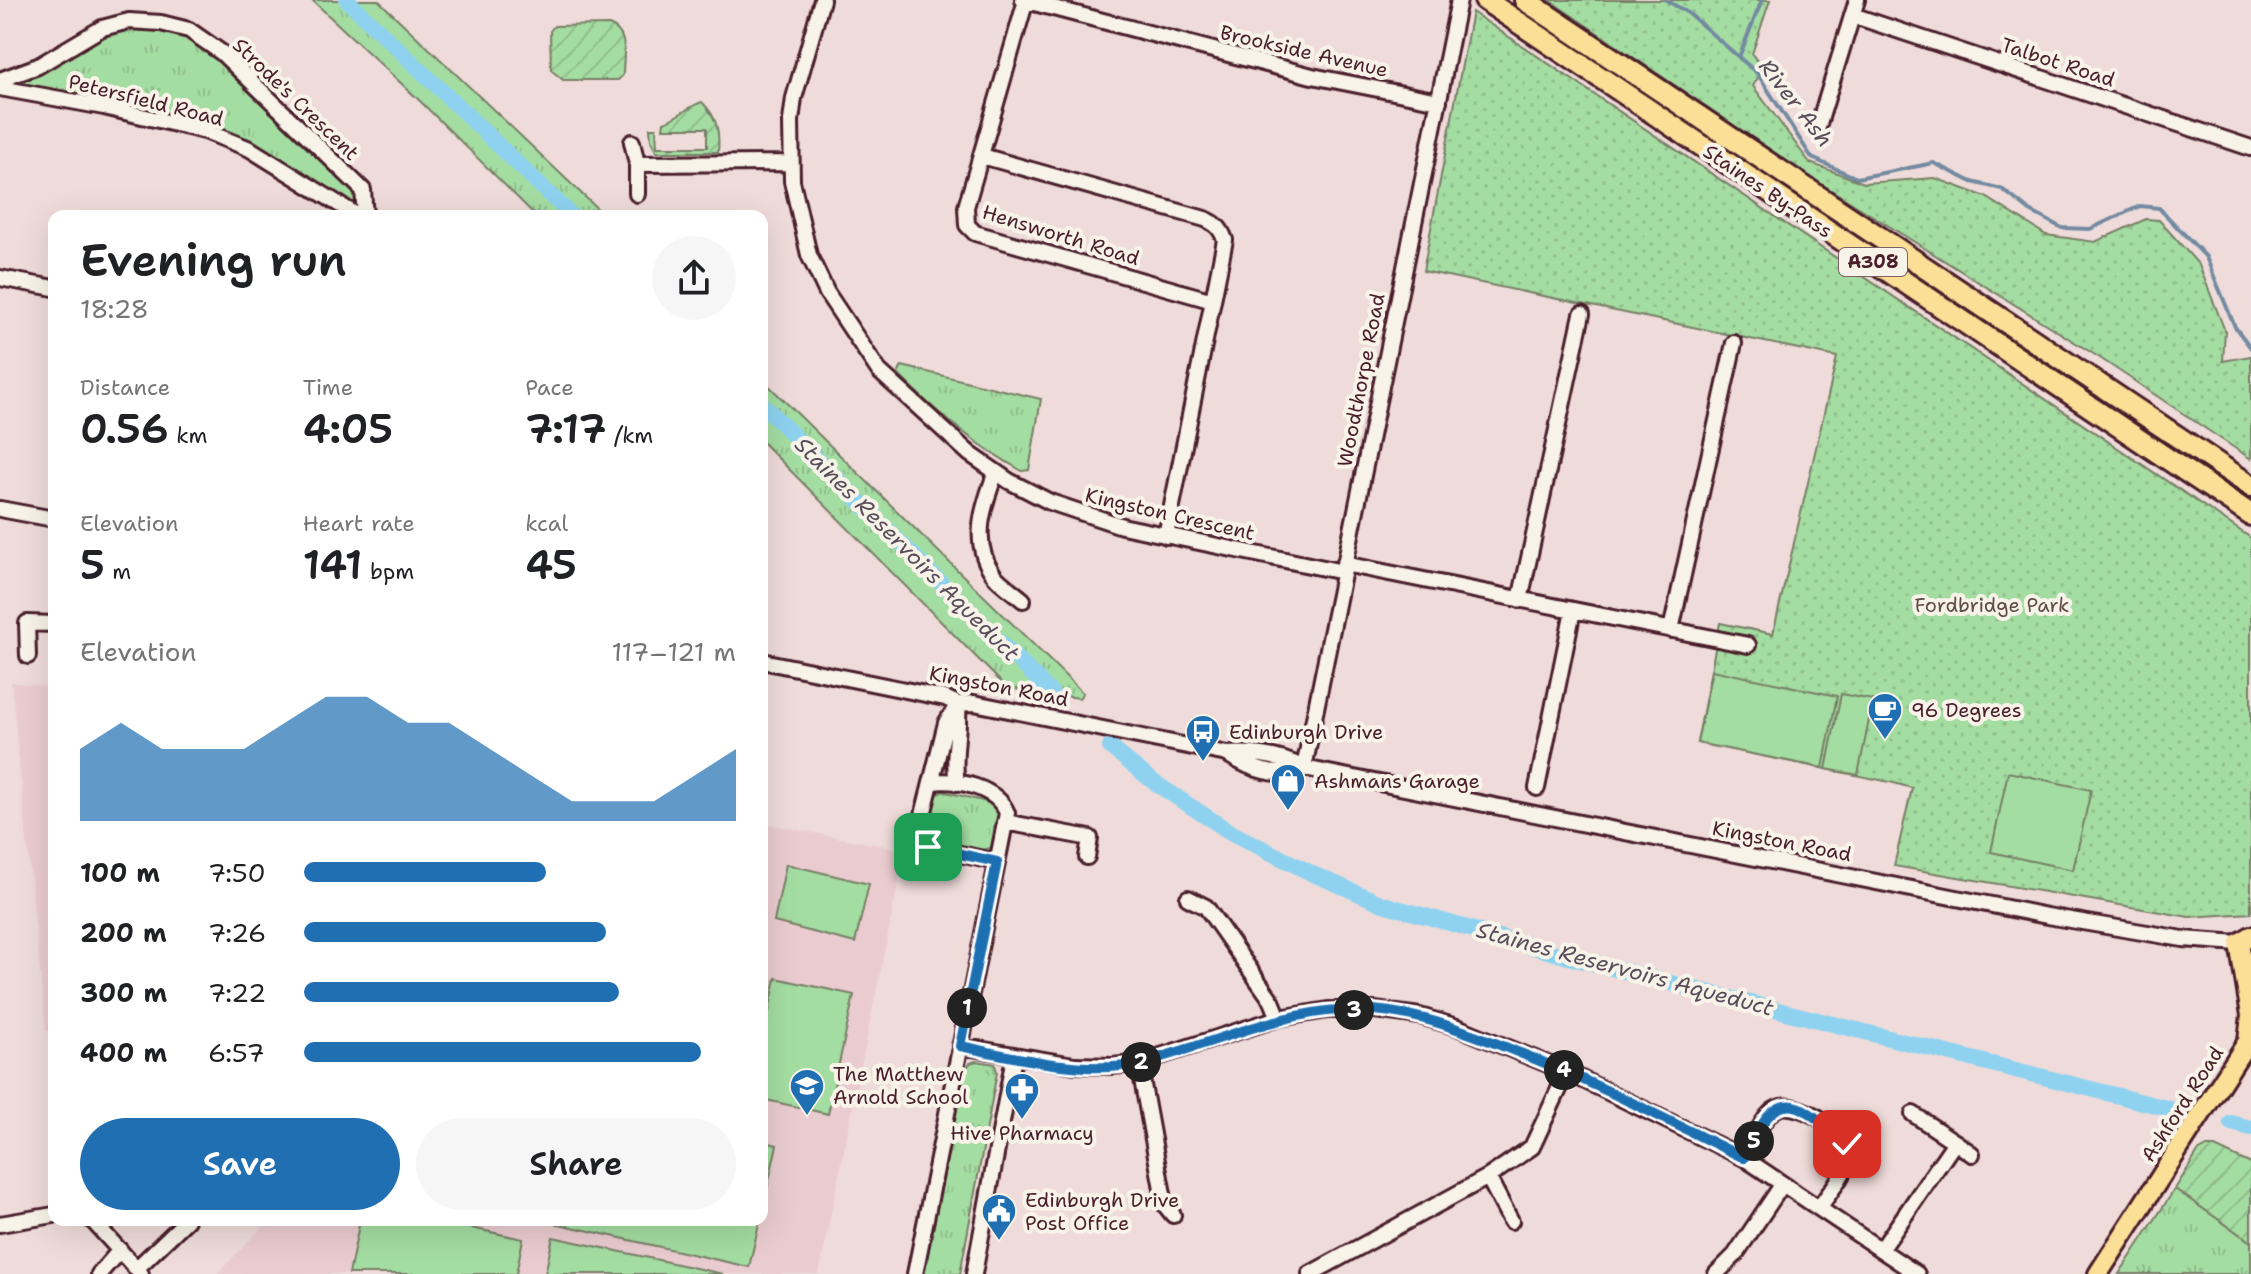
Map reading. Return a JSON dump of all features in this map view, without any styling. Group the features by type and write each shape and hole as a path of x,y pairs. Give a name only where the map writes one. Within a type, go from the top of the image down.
{"highway":[{"name":"Staines By-Pass","path":"1525,0 2251,486"},
{"name":"Staines By-Pass","path":"1491,4 2251,515"}],"main road":[{"name":"Ashford Road","path":"2098,1274 2248,1041 2251,1015 2245,939"}],"street":[{"name":"Kingston Crescent","path":"822,0 794,98 791,121 790,163 798,215 809,255 827,293 879,371 970,454 1050,502 1072,511 1166,536 1748,645"},
{"name":"Brookside Avenue","path":"1025,0 1312,76 1439,101"},
{"name":"Hensworth Road","path":"1025,0 965,217 967,225 975,233 1213,301"},
{"name":"Woodthorpe Road","path":"1304,768 1459,0"},
{"path":"1818,127 1855,7"},
{"name":"Talbot Road","path":"1855,7 2251,148"},
{"name":"Strode's Crescent","path":"0,80 38,66 102,28 129,21 161,23 189,30 222,53 363,190 365,210"},
{"name":"Petersfield Road","path":"0,88 104,107 205,131 250,149 348,210"},
{"path":"632,142 637,164 637,194"},
{"path":"982,156 1216,223 1225,240 1166,536"},
{"path":"637,164 790,163"},
{"path":"0,278 48,287"},
{"path":"1520,600 1582,314"},
{"path":"1671,630 1734,343"},
{"path":"996,472 981,520 979,541 994,576 1023,600"},
{"path":"0,509 48,518"},
{"path":"1537,788 1573,610"},
{"path":"28,656 27,623 48,624"},
{"name":"Kingston Road","path":"768,662 945,698 958,704 974,703 1227,754 1246,752 1290,761 1304,768 2047,916 2183,939 2245,939"},
{"path":"958,704 946,723 920,827 922,838 928,847 997,862"},
{"path":"957,783 953,763 960,727 958,704"},
{"path":"915,1274 1007,813 1003,802 983,789 957,783 932,782"},
{"path":"1005,822 1090,838 1087,857"},
{"path":"1188,898 1206,907 1272,1001 1279,1018"},
{"path":"960,1046 1074,1065 1139,1063 1279,1018 1328,1010 1375,1010 1420,1016 1457,1027 1567,1072 1744,1158 1917,1274"},
{"path":"974,1274 1014,1057"},
{"path":"1139,1063 1165,1205 1173,1215"},
{"path":"1310,1274 1488,1177 1532,1147 1567,1072"},
{"path":"1744,1158 1768,1116 1786,1105 1799,1107 1843,1135 1849,1155 1847,1164 1820,1207"},
{"path":"1913,1114 1972,1154"},
{"path":"1881,1250 1955,1142"},
{"path":"1488,1177 1511,1221"},
{"path":"1716,1274 1735,1255 1782,1185"},
{"path":"0,1224 48,1216"},
{"path":"98,1226 139,1271 181,1226"},
{"path":"99,1274 120,1250"}],"shaded area":[{"path":"11,682 48,687 46,1031"},
{"name":"The Matthew Arnold School","path":"768,824 905,850 819,1274 217,1274 263,1226 768,1226"}],"green space":[{"path":"312,0 378,0 599,210 530,210"},
{"path":"1549,0 1770,0 1752,54 1763,69 1753,86 1810,163 1864,183 1935,178 1986,197 2046,235 2095,242 2146,219 2159,220 2199,265 2225,331 2223,361 2251,356 2251,459 2100,358 1804,173"},
{"name":"Fordbridge Park","path":"1472,12 2251,538 2251,913 2189,917 1894,866 1912,788 1697,743 1720,623 1773,634 1837,357 1423,271"},
{"path":"609,25 623,39 623,75 618,80 563,80 551,70 550,31 554,26"},
{"path":"133,28 189,30 363,190 365,210 355,210 250,149 81,103 22,81 75,49"},
{"path":"702,102 716,125 718,152 656,152 650,128 656,128 657,147 707,147 707,128 663,128 664,122"},
{"path":"902,366 1041,399 1029,470 1022,471 1005,461 941,415 898,374"},
{"path":"768,385 1083,693 1079,698 1007,688 768,448"},
{"path":"1712,670 1837,696 1823,768 1697,743"},
{"path":"1841,694 1873,700 1858,775 1826,769"},
{"path":"2008,772 2091,790 2073,870 1991,852"},
{"path":"942,791 995,804 1000,810 994,847 959,850 927,838 935,797"},
{"path":"786,864 869,884 855,943 774,922"},
{"path":"776,978 854,995 828,1114 768,1100 768,1016"},
{"path":"970,1063 995,1064 997,1072 960,1274 924,1274 964,1072"},
{"path":"768,1143 777,1145 768,1185"},
{"path":"2215,1147 2251,1164 2251,1242 2175,1189 2198,1152"},
{"path":"2175,1189 2251,1242 2251,1274 2119,1274"},
{"path":"359,1226 462,1226 523,1239 516,1274 349,1274"},
{"path":"567,1226 759,1226 749,1267"},
{"path":"553,1237 723,1274 545,1274"}],"waterway":[{"name":"Staines Reservoirs Aqueduct","path":"347,0 566,210"},
{"name":"River Ash","path":"1666,0 1688,13 1757,73 1812,158 1857,178 1934,163 1972,182 2002,189 2030,211 2062,228 2090,229 2140,206 2159,208 2206,257 2235,327 2251,348"},
{"path":"1739,57 1762,0"},
{"name":"Staines Reservoirs Aqueduct","path":"768,410 1052,694"},
{"name":"Staines Reservoirs Aqueduct","path":"1110,747 1155,783 1230,832 1313,874 1383,904 1576,959 2174,1110"},
{"name":"Staines Reservoirs Aqueduct","path":"2231,1123 2251,1128"}],"place":[{"name":"96 Degrees","path":"1885,741"},
{"name":"Edinburgh Drive","path":"1203,763"},
{"name":"Ashmans Garage","path":"1288,812"},
{"name":"The Matthew Arnold School","path":"807,1117"},
{"name":"Hive Pharmacy","path":"1022,1121"},
{"name":"Edinburgh Drive Post Office","path":"999,1242"}],"route":[{"path":"928,847 997,862 960,1046 1074,1065 1113,1066 1139,1063 1279,1018 1328,1010 1375,1010 1420,1016 1457,1027 1567,1072 1744,1158 1768,1116 1786,1105 1799,1107 1843,1135 1847,1144"}]}
